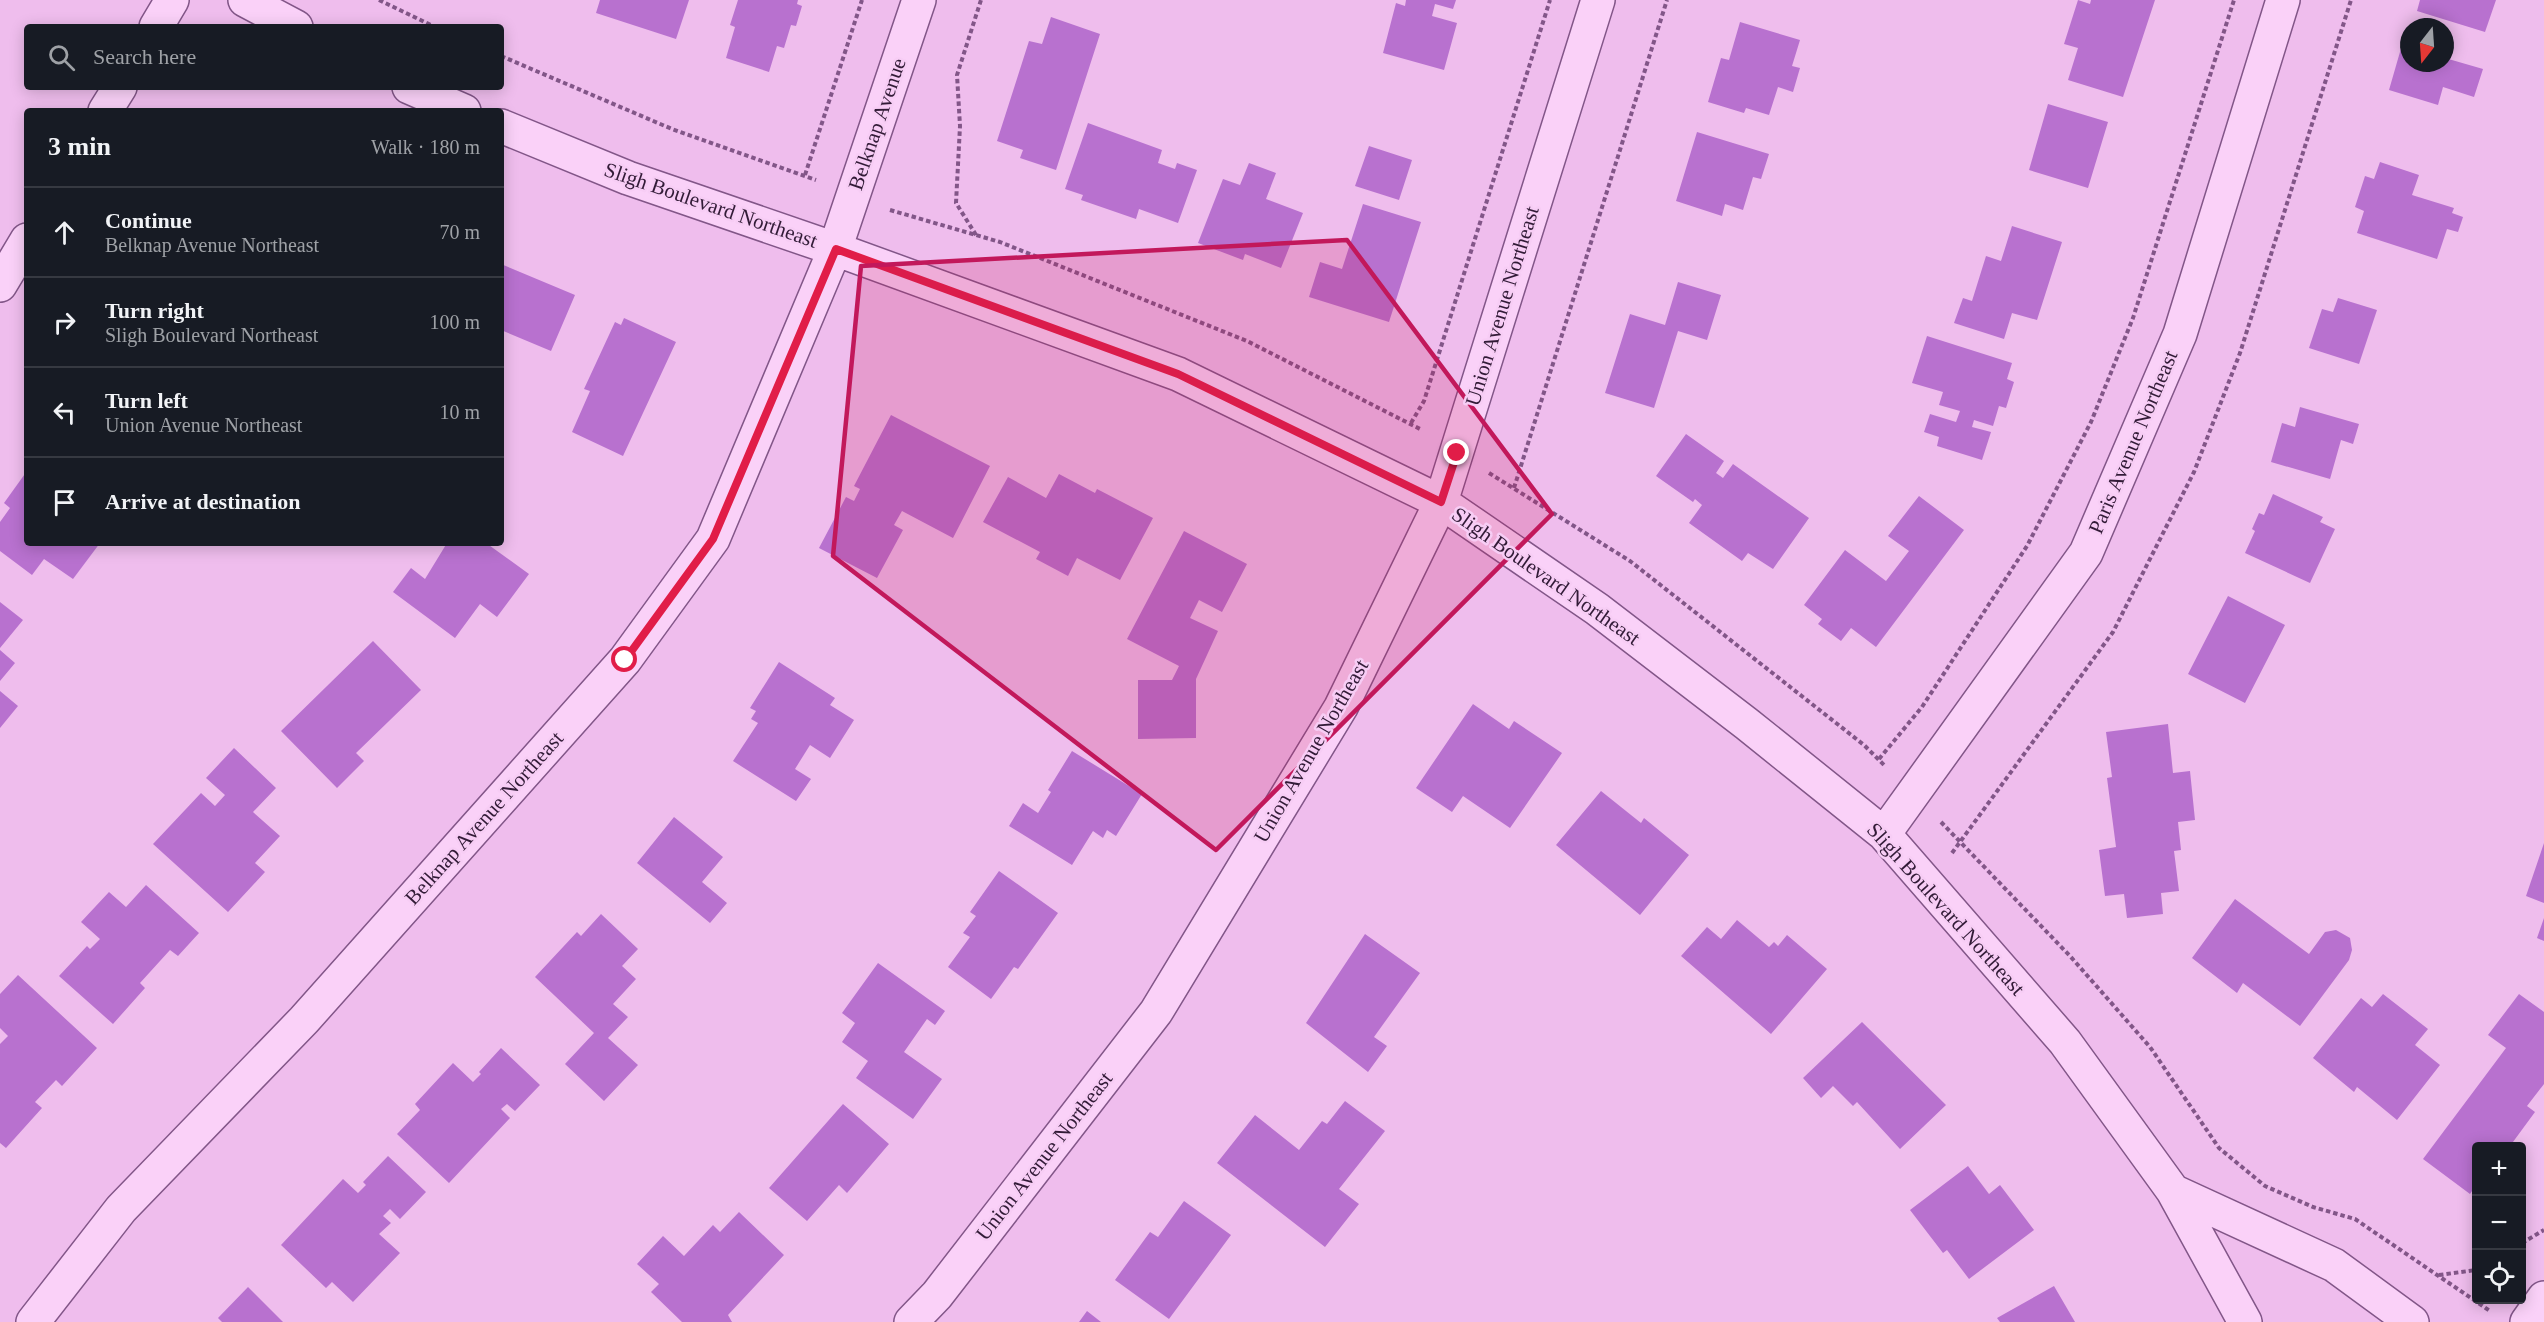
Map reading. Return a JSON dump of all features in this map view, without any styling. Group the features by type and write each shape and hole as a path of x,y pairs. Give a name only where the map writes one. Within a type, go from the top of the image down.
{"street":[{"path":"158,24 172,0"},
{"path":"244,0 290,24"},
{"name":"Belknap Avenue","path":"836,249 919,0"},
{"name":"Union Avenue Northeast","path":"911,1322 937,1295 1156,1011 1341,707 1441,502 1598,0"},
{"name":"Paris Avenue Northeast","path":"1884,834 2086,553 2180,334 2283,0"},
{"path":"107,108 118,90"},
{"path":"416,90 457,108"},
{"name":"Sligh Boulevard Northeast","path":"504,127 628,178 836,249 1178,374 1441,502 1597,609 1747,724 1884,834 2065,1042 2173,1191 2245,1322"},
{"path":"0,285 24,245"},
{"name":"Belknap Avenue Northeast","path":"33,1322 121,1209 304,1020 625,660 713,539 836,249"},
{"path":"2173,1191 2334,1265 2412,1322"},
{"path":"2527,1322 2544,1298"}],"path":[{"path":"379,0 429,24"},
{"path":"805,175 862,0"},
{"path":"977,235 956,203 960,126 957,75 981,0"},
{"path":"1412,423 1424,401 1551,0"},
{"path":"1514,488 1667,0"},
{"path":"1879,760 1922,707 2027,546 2091,422 2133,318 2234,0"},
{"path":"1926,883 1962,842 2113,632 2194,472 2240,353 2351,0"},
{"path":"2526,1241 2544,1230"},
{"path":"2438,1275 2472,1271"}],"highlighted area":[{"path":"1347,240 1552,514 1216,850 833,556 861,266"}],"building":[{"path":"600,0 689,0 676,39 596,13"},
{"path":"738,0 798,0 797,4 802,6 796,26 791,25 784,48 777,46 769,72 726,58 735,27 730,25"},
{"path":"1406,0 1456,0 1453,9 1435,4 1432,16 1457,23 1444,70 1383,53 1396,3 1405,6"},
{"path":"2078,0 2090,4 2091,0 2155,0 2123,97 2068,80 2078,48 2064,44"},
{"path":"2420,0 2496,0 2485,32 2454,22 2454,18 2440,18 2417,11"},
{"path":"1051,17 1100,34 1056,170 1020,158 1023,150 997,141 1029,41 1042,44"},
{"path":"1740,22 1800,40 1792,66 1800,68 1793,92 1778,87 1769,115 1746,108 1744,113 1708,102 1721,58 1729,60"},
{"path":"2400,52 2400,72 2454,72 2454,61 2483,69 2474,97 2443,87 2438,105 2389,90"},
{"path":"2048,104 2108,122 2088,188 2029,170"},
{"path":"1088,123 1162,150 1158,163 1175,169 1177,163 1197,170 1178,223 1139,209 1136,219 1081,200 1083,195 1065,189"},
{"path":"1697,132 1769,154 1761,179 1753,177 1743,210 1725,204 1722,216 1676,201"},
{"path":"1369,146 1412,160 1399,200 1355,186"},
{"path":"2380,162 2419,175 2412,195 2454,208 2452,213 2463,217 2458,232 2447,229 2437,259 2357,233 2364,211 2355,207 2365,176 2374,179"},
{"path":"1249,163 1276,173 1266,199 1303,213 1281,268 1245,254 1243,260 1198,243 1223,179 1240,185"},
{"path":"1363,204 1421,222 1389,322 1309,297 1320,262 1342,269"},
{"path":"2012,226 2062,242 2037,320 2012,313 2004,339 1954,323 1963,298 1972,301 1986,256 2001,261"},
{"path":"504,265 575,295 551,351 504,331"},
{"path":"1678,282 1721,295 1707,340 1678,331 1654,408 1605,393 1630,314 1665,325"},
{"path":"2338,298 2377,310 2359,364 2309,348 2322,309 2333,312"},
{"path":"624,318 676,342 623,456 572,432 590,391 584,389 615,322 621,325"},
{"path":"1927,336 2012,363 2007,379 2014,382 2006,408 1999,406 1993,426 1974,420 1972,427 1991,432 1982,460 1937,446 1939,437 1924,432 1930,414 1956,422 1960,411 1939,405 1943,392 1912,383"},
{"path":"2300,407 2359,424 2353,444 2341,440 2330,479 2271,462 2282,423 2295,427"},
{"path":"891,415 990,466 953,538 902,511 894,525 903,530 877,578 819,548 846,497 854,501 860,489 854,486"},
{"path":"1686,434 1724,461 1716,473 1723,478 1733,464 1809,518 1773,569 1748,553 1742,561 1689,523 1702,505 1695,499 1693,502 1656,476"},
{"path":"1059,474 1095,493 1097,489 1153,518 1120,580 1077,558 1068,576 1036,559 1040,552 983,522 1008,477 1046,498"},
{"path":"24,475 24,546 98,546 73,579 44,559 32,575 0,551 0,522 10,508 4,503"},
{"path":"2273,494 2323,517 2320,522 2335,529 2310,583 2245,553 2255,531 2252,529 2259,513 2264,515"},
{"path":"1919,496 1964,530 1876,647 1851,628 1841,641 1818,624 1822,619 1804,605 1845,550 1886,581 1909,551 1888,536"},
{"path":"1184,531 1247,564 1222,612 1199,600 1190,618 1218,631 1196,679 1196,738 1138,739 1138,680 1172,680 1179,666 1127,639"},
{"path":"445,546 490,546 529,574 497,617 480,604 455,638 393,592 411,568 425,579"},
{"path":"2228,596 2285,625 2245,703 2188,674"},
{"path":"0,602 23,620 0,648"},
{"path":"373,641 421,690 356,753 364,761 337,788 281,731"},
{"path":"0,650 15,663 0,681"},
{"path":"779,662 835,698 830,705 854,720 830,758 810,745 795,769 811,779 796,801 733,761 758,723 751,719 756,711 750,708"},
{"path":"0,691 18,706 0,728"},
{"path":"1473,704 1509,729 1514,721 1562,753 1510,828 1463,796 1452,812 1416,788"},
{"path":"2168,724 2173,773 2190,771 2195,820 2178,822 2181,850 2174,851 2179,891 2161,893 2163,914 2127,918 2124,894 2105,896 2099,850 2116,847 2107,778 2112,777 2106,732"},
{"path":"234,748 276,788 253,812 280,836 255,863 265,872 228,912 153,844 201,793 215,806 225,795 206,778"},
{"path":"1072,751 1142,794 1116,836 1107,830 1103,838 1093,831 1072,865 1009,826 1023,803 1038,813 1051,792 1048,790"},
{"path":"1601,791 1641,823 1644,818 1689,855 1640,915 1556,845"},
{"path":"674,817 723,857 702,882 727,903 710,923 637,863"},
{"path":"2544,843 2544,903 2526,896"},
{"path":"999,871 1058,913 1018,969 1014,967 991,999 948,967 970,937 963,933 976,916 970,912"},
{"path":"146,885 199,933 178,956 170,950 140,983 145,988 113,1024 59,976 87,946 90,949 100,939 81,922 109,892 126,907"},
{"path":"2235,899 2309,954 2325,932 2336,930 2350,938 2352,950 2349,960 2300,1026 2243,983 2237,993 2192,958"},
{"path":"601,914 638,949 622,966 636,979 613,1004 628,1017 608,1038 638,1065 604,1101 565,1064 594,1033 535,977 577,932 581,936"},
{"path":"2544,918 2544,941 2537,938"},
{"path":"1737,920 1769,947 1774,942 1778,946 1787,935 1827,969 1771,1034 1681,956 1707,927 1721,939"},
{"path":"1365,934 1420,973 1374,1037 1387,1046 1368,1072 1306,1023"},
{"path":"878,963 945,1011 935,1025 927,1019 904,1052 942,1079 913,1119 856,1078 868,1061 842,1042 855,1023 842,1013"},
{"path":"18,975 97,1048 62,1086 56,1080 35,1102 42,1108 6,1148 0,1143 0,1044 8,1036 0,1028 0,994"},
{"path":"2383,994 2428,1029 2415,1045 2440,1065 2397,1120 2357,1087 2354,1092 2313,1058 2361,998 2372,1007"},
{"path":"2519,994 2544,1012 2544,1084 2527,1106 2535,1112 2513,1142 2472,1142 2472,1191 2470,1194 2423,1159 2506,1048 2488,1035"},
{"path":"1862,1022 1946,1105 1900,1149 1857,1102 1853,1106 1833,1086 1821,1098 1803,1078"},
{"path":"501,1048 540,1085 515,1111 507,1104 501,1109 510,1118 449,1183 397,1134 420,1110 415,1104 453,1063 473,1082"},
{"path":"1345,1101 1385,1131 1339,1189 1359,1204 1325,1247 1217,1163 1255,1115 1299,1150 1322,1121 1327,1124"},
{"path":"843,1104 889,1144 847,1193 839,1185 807,1221 769,1188"},
{"path":"388,1156 426,1192 400,1219 390,1209 383,1216 391,1223 379,1234 400,1253 353,1302 332,1282 326,1288 281,1245 343,1179 358,1193 366,1185 363,1182"},
{"path":"1968,1166 1989,1194 2000,1185 2034,1230 1969,1279 1947,1250 1943,1253 1910,1210"},
{"path":"1184,1201 1231,1235 1169,1319 1115,1280 1150,1232 1158,1237"},
{"path":"739,1212 784,1255 728,1315 732,1322 682,1322 651,1292 659,1284 637,1264 663,1236 684,1256 713,1225 720,1232"},
{"path":"2054,1286 2075,1322 2000,1322 1997,1318"},
{"path":"248,1287 283,1322 222,1322 218,1318"},
{"path":"1087,1311 1101,1322 1079,1322"}],"route":[{"path":"625,660 713,539 836,249 1178,374 1441,502 1457,453"}]}
